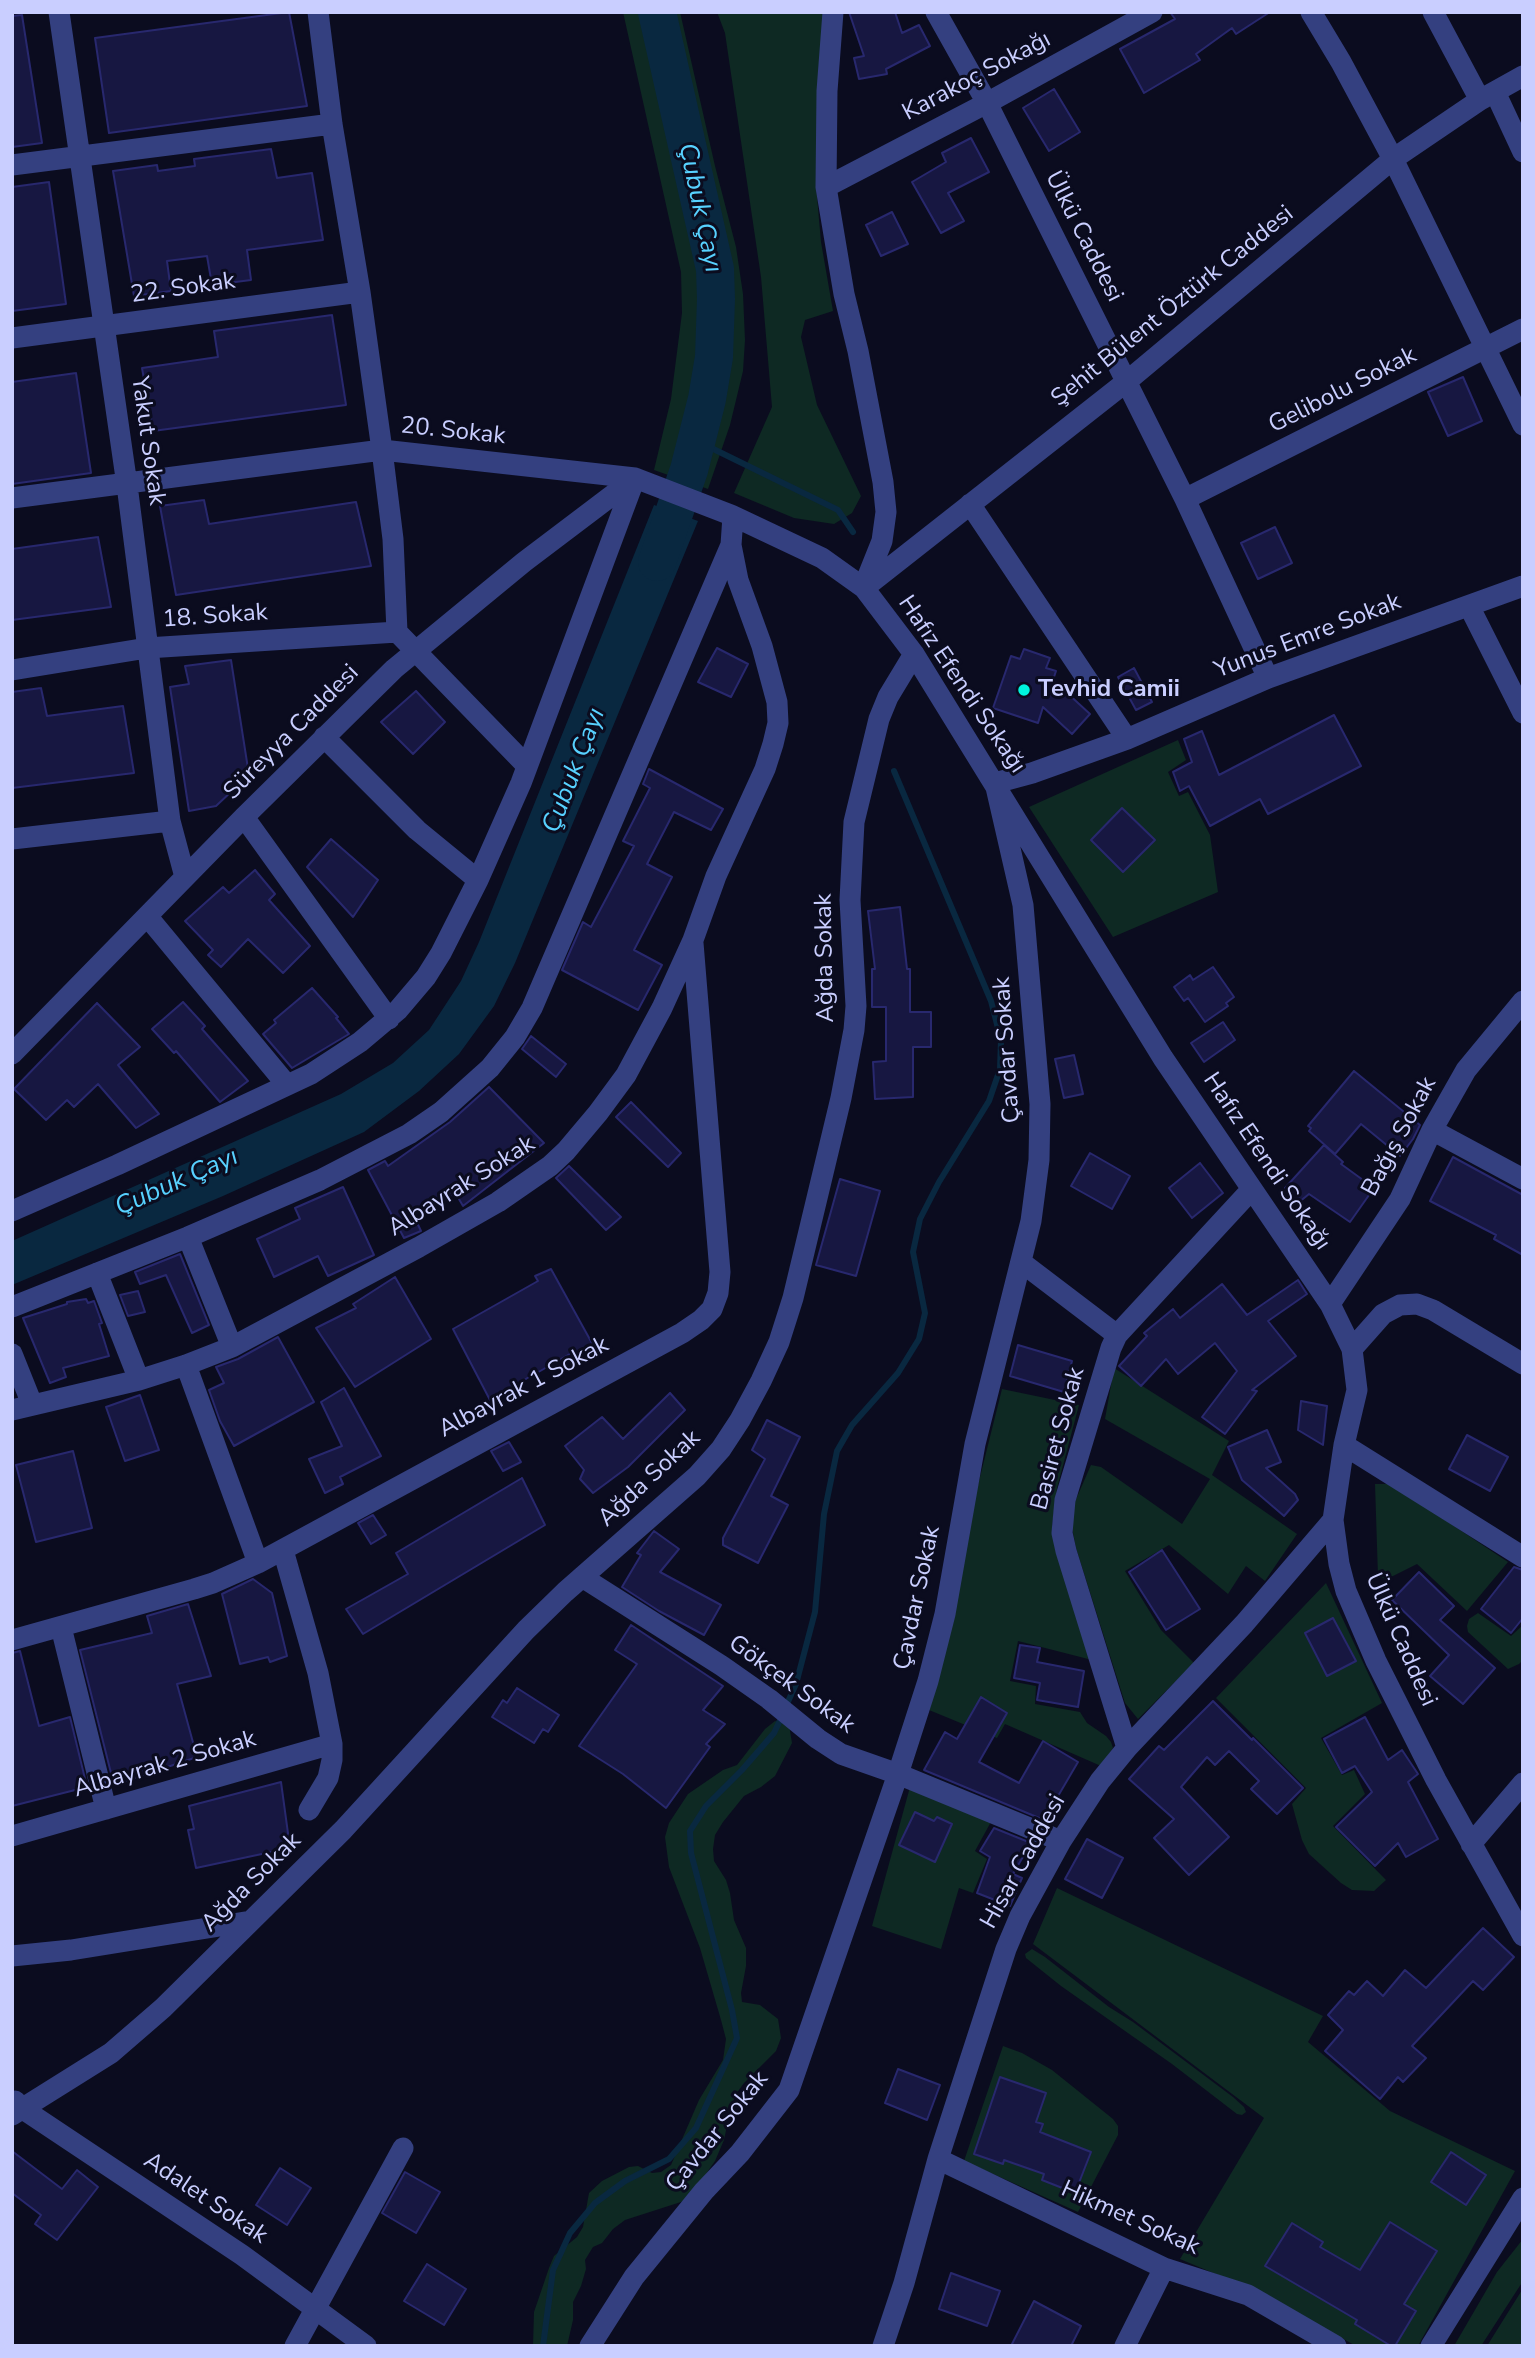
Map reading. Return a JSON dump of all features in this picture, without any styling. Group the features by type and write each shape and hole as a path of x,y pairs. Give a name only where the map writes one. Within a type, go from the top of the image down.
{"street":[{"name":"Yakut Sokak","path":"59,12 127,485 170,821 185,877"},
{"path":"318,12 332,124 360,292 382,450 393,539 397,632 527,766"},
{"name":"Hafız Efendi Sokağı","path":"833,12 827,91 826,187 844,294 858,351 883,482 886,512 882,541 864,588 914,654 1156,1046 1329,1304"},
{"name":"Ülkü Caddesi","path":"936,12 987,103 1185,499 1268,678"},
{"name":"Karakoç Sokağı","path":"826,187 987,103 1152,12"},
{"path":"1311,12 1341,62 1392,159 1523,425"},
{"path":"1433,12 1523,152"},
{"name":"Şehit Bülent Öztürk Caddesi","path":"864,588 1126,382 1392,159 1487,96 1523,76"},
{"path":"12,165 332,124"},
{"name":"22. Sokak","path":"12,338 360,292"},
{"name":"Gelibolu Sokak","path":"1185,499 1523,329"},
{"name":"20. Sokak","path":"12,498 382,450 637,478 732,515 822,558 864,588"},
{"path":"12,1210 117,1165 333,1061 389,1019 426,977 478,880 527,766 637,478"},
{"name":"Süreyya Caddesi","path":"16,1041 147,916 324,737 414,652 524,562 637,478"},
{"path":"970,504 1127,739"},
{"name":"Albayrak Sokak","path":"22,1407 139,1380 232,1347 498,1202 550,1166 566,1151 626,1074 662,1008 693,940 716,876 765,769 778,723 777,702 771,676 738,580 731,545 732,515"},
{"path":"12,1307 188,1237 320,1180 410,1133 441,1112 490,1068 515,1037 532,1008 731,545"},
{"name":"Yunus Emre Sokak","path":"995,783 1032,773 1127,739 1268,678 1523,586"},
{"path":"1469,606 1523,713"},
{"name":"18. Sokak","path":"12,670 147,648 397,632"},
{"name":"Ağda Sokak","path":"16,2108 111,2053 163,2008 343,1830 526,1630 582,1577 667,1504 721,1449 761,1381 779,1342 793,1298 841,1098 854,1030 856,1006 850,900 851,852 859,799 878,719 914,654"},
{"path":"324,737 417,830 478,880"},
{"name":"Çavdar Sokak","path":"600,2343 634,2277 704,2191 740,2153 789,2090 898,1774 928,1681 945,1614 975,1444 1021,1262 1036,1189 1041,1130 1023,905 995,783"},
{"path":"244,817 389,1019"},
{"path":"12,839 170,821"},
{"path":"147,916 287,1085"},
{"name":"Albayrak 1 Sokak","path":"12,1640 213,1583 258,1563 682,1332 712,1309 718,1293 719,1242 693,940"},
{"name":"Bağış Sokak","path":"1329,1304 1400,1199 1432,1130 1466,1070 1523,1000"},
{"path":"1432,1130 1523,1179"},
{"name":"Basiret Sokak","path":"1127,1748 1066,1551 1062,1533 1065,1500 1117,1335 1252,1189"},
{"path":"188,1237 232,1347"},
{"path":"1021,1262 1117,1335"},
{"path":"97,1273 139,1380"},
{"name":"Ülkü Caddesi","path":"1329,1304 1352,1349 1357,1390 1344,1445 1333,1520 1346,1591 1388,1685 1471,1844 1523,1936"},
{"path":"1352,1349 1383,1314 1400,1305 1417,1304 1433,1310 1523,1364"},
{"path":"12,1354 22,1407"},
{"path":"187,1365 258,1563"},
{"path":"1344,1445 1523,1557"},
{"name":"Hisar Caddesi","path":"883,2346 939,2159 1006,1949 1020,1916 1061,1841 1101,1781 1127,1748 1244,1624 1333,1520"},
{"path":"283,1550 318,1673 332,1744 328,1777 309,1810"},
{"name":"Gökçek Sokak","path":"582,1577 722,1666 841,1754 898,1774 1061,1841"},
{"path":"61,1627 106,1809"},
{"name":"Albayrak 2 Sokak","path":"12,1836 332,1744"},
{"path":"1471,1844 1523,1783"},
{"path":"12,1956 71,1950 251,1921"},
{"name":"Adalet Sokak","path":"16,2108 242,2255 366,2346"},
{"path":"295,2346 403,2148"},
{"name":"Hikmet Sokak","path":"939,2159 1164,2268 1248,2295 1336,2346"},
{"path":"1431,2346 1523,2197"},
{"path":"1125,2346 1164,2268"}],"green space":[{"path":"623,12 680,12 736,247 743,294 743,371 730,425 708,489 654,470 671,399 682,313 681,272"},
{"path":"717,12 826,12 816,185 821,242 833,311 805,320 801,337 817,405 861,496 852,513 834,524 794,518 734,493 772,407 761,277 725,33"},
{"path":"1178,740 1186,760 1168,772 1179,796 1188,792 1210,835 1218,892 1113,937 1029,807"},
{"path":"1114,1368 1229,1441 1212,1475 1297,1534 1265,1581 1246,1566 1228,1594 1169,1545 1125,1571 1161,1630 1194,1663 1138,1719 1125,1703 1076,1548 1071,1523 1073,1506 1091,1465 1101,1467 1182,1524 1210,1479 1105,1419"},
{"path":"1002,1389 1079,1405 1057,1488 1052,1527 1055,1548 1092,1660 1018,1641 1010,1681 1036,1686 1035,1704 1080,1712 1087,1723 1106,1736 1113,1748 1101,1766 1005,1724 997,1738 929,1710 976,1493"},
{"path":"1375,1484 1391,1484 1508,1562 1467,1611 1417,1564 1387,1579 1378,1577"},
{"path":"1326,1583 1382,1703 1321,1738 1342,1775 1354,1770 1365,1794 1333,1826 1386,1880 1374,1891 1352,1890 1309,1854 1302,1840 1292,1804 1306,1788 1216,1698"},
{"path":"1478,1613 1511,1636 1523,1625 1523,1660 1519,1664 1508,1669 1468,1632 1469,1619"},
{"path":"775,1721 789,1725 792,1743 775,1776 744,1796 723,1822 715,1835 713,1849 714,1861 726,1880 734,1920 746,1948 742,2002 760,2005 778,2019 781,2038 776,2051 736,2094 724,2140 715,2161 692,2194 684,2201 625,2220 613,2229 602,2243 593,2247 585,2260 586,2269 573,2302 573,2320 567,2346 533,2346 534,2312 549,2268 554,2256 577,2237 583,2227 589,2193 602,2181 629,2167 638,2166 652,2173 661,2172 671,2165 699,2100 723,2060 726,2039 700,1948 669,1867 665,1837 669,1823 688,1794 723,1770 737,1765 765,1729"},
{"path":"910,1787 992,1820 975,1851 987,1859 973,1893 959,1888 941,1949 872,1926"},
{"path":"1057,1888 1323,2016 1308,2042 1390,2111 1515,2171 1418,2346 1356,2346 1263,2294 1180,2259 1264,2118 1033,1944"},
{"path":"1032,1949 1233,2097 1246,2112 1237,2114 1172,2064 1061,1986 1026,1958 1025,1954"},
{"path":"1003,2046 1052,2070 1113,2119 1118,2126 1118,2135 1078,2212 964,2161"},
{"path":"1523,2239 1523,2281 1481,2346 1454,2346 1497,2272"},
{"path":"1522,2290 1523,2346 1487,2346"}],"water":[{"path":"654,505 698,521 515,963 494,1006 459,1054 419,1091 364,1132 223,1196 12,1285 12,1241 341,1094 393,1063 429,1030 461,981 479,942"}],"building":[{"path":"289,12 307,106 109,133 95,38"},
{"path":"849,12 895,12 902,33 919,25 930,46 886,69 887,74 859,79 854,58 864,56"},
{"path":"1170,12 1270,12 1236,34 1232,28 1196,54 1200,60 1144,93 1120,49 1175,19"},
{"path":"22,15 42,143 12,147 12,16"},
{"path":"1054,89 1080,132 1049,151 1023,108"},
{"path":"971,138 989,172 948,193 964,221 941,233 912,182 946,162 942,153"},
{"path":"271,149 277,178 312,173 323,240 247,250 251,280 212,285 207,256 167,261 171,291 134,296 113,171 157,165 158,171 195,166 194,159"},
{"path":"49,182 66,304 12,311 12,187"},
{"path":"892,212 908,244 881,256 866,225"},
{"path":"332,315 346,405 153,431 142,368 218,357 214,331"},
{"path":"76,373 91,473 12,484 12,382"},
{"path":"1463,377 1482,421 1448,436 1428,392"},
{"path":"204,500 209,524 356,502 371,566 176,595 160,506"},
{"path":"1275,527 1292,563 1258,579 1241,543"},
{"path":"98,537 111,607 12,620 12,549"},
{"path":"717,648 748,664 731,697 698,682"},
{"name":"Tevhid Camii","path":"1024,649 1050,658 1046,668 1056,671 1053,680 1090,714 1072,734 1043,707 1038,723 993,708 1011,656 1020,659"},
{"path":"231,660 249,775 216,806 189,811 170,687 189,684 185,666"},
{"path":"1134,668 1152,702 1136,710 1118,677"},
{"path":"41,688 47,716 123,706 134,773 12,788 12,692"},
{"path":"416,691 445,722 413,754 381,722"},
{"path":"1334,715 1361,766 1268,814 1260,799 1210,826 1189,786 1180,791 1173,772 1192,762 1184,739 1202,731 1219,775"},
{"path":"649,769 723,809 711,830 674,812 647,864 672,877 634,950 662,965 638,1010 562,970 583,922 591,927 634,846 623,841 650,788 643,784"},
{"path":"1122,808 1155,840 1123,872 1091,840"},
{"path":"331,839 378,880 353,917 307,867"},
{"path":"255,870 275,894 269,900 310,946 283,973 248,939 221,967 208,955 213,950 185,921 223,887 229,893"},
{"path":"900,907 907,969 910,969 910,1012 931,1012 931,1047 913,1047 913,1097 875,1099 873,1062 886,1061 886,1007 872,1007 872,969 875,969 868,911"},
{"path":"1213,967 1234,997 1226,1003 1228,1006 1205,1022 1188,998 1184,1001 1174,987 1190,975 1193,980"},
{"path":"312,988 349,1034 292,1068 263,1034 276,1023 274,1020"},
{"path":"183,1002 205,1026 202,1029 248,1081 220,1102 176,1051 174,1053 152,1029"},
{"path":"97,1003 140,1047 118,1065 159,1114 136,1128 98,1084 74,1107 67,1100 46,1120 14,1089"},
{"path":"1223,1022 1235,1040 1204,1062 1191,1043"},
{"path":"531,1036 566,1064 556,1077 522,1049"},
{"path":"1074,1055 1083,1094 1064,1098 1055,1059"},
{"path":"1354,1071 1420,1125 1400,1156 1361,1124 1335,1154 1309,1131 1311,1128 1308,1126"},
{"path":"489,1087 544,1143 463,1206 456,1194 413,1214 421,1231 404,1238 368,1170 385,1161 388,1166 450,1122"},
{"path":"631,1102 681,1153 668,1167 616,1117"},
{"path":"1324,1145 1343,1162 1341,1164 1374,1188 1350,1222 1309,1194 1298,1203 1285,1188"},
{"path":"1090,1153 1130,1176 1112,1209 1071,1186"},
{"path":"1453,1157 1523,1195 1523,1255 1494,1239 1496,1235 1430,1201"},
{"path":"1200,1163 1223,1193 1192,1218 1169,1188"},
{"path":"569,1166 621,1217 606,1230 556,1178"},
{"path":"840,1179 880,1191 856,1276 816,1265"},
{"path":"343,1187 374,1255 328,1276 318,1256 274,1277 257,1239 300,1219 295,1208"},
{"path":"180,1254 209,1325 192,1333 166,1275 140,1284 135,1272"},
{"path":"551,1269 593,1345 576,1354 575,1351 535,1373 491,1402 453,1329 538,1281 535,1276"},
{"path":"395,1277 431,1339 355,1387 316,1328 356,1308 353,1304"},
{"path":"1298,1280 1307,1294 1268,1321 1296,1356 1252,1390 1257,1391 1225,1434 1202,1417 1237,1371 1215,1343 1178,1374 1166,1359 1141,1386 1119,1366 1147,1336 1144,1333 1173,1309 1180,1318 1222,1284 1247,1315"},
{"path":"138,1291 145,1312 128,1316 120,1295"},
{"path":"86,1299 88,1303 94,1301 109,1356 63,1368 66,1377 50,1383 23,1318 67,1302"},
{"path":"278,1337 314,1402 234,1446 220,1421 209,1390 224,1383 216,1367 238,1359"},
{"path":"1018,1345 1072,1361 1064,1392 1010,1376"},
{"path":"344,1388 381,1456 340,1477 343,1484 325,1493 309,1459 342,1446 321,1402"},
{"path":"670,1393 685,1410 628,1467 593,1493 580,1479 584,1470 565,1446 602,1417 623,1439"},
{"path":"140,1395 159,1450 125,1461 106,1407"},
{"path":"1301,1401 1327,1406 1323,1445 1298,1430"},
{"path":"767,1420 800,1437 771,1496 788,1505 758,1563 723,1545 723,1538 765,1459 752,1450"},
{"path":"1267,1430 1281,1462 1266,1468 1295,1494 1298,1500 1284,1516 1242,1480 1228,1447"},
{"path":"1467,1435 1508,1457 1490,1491 1449,1469"},
{"path":"509,1442 521,1462 503,1471 491,1451"},
{"path":"73,1451 92,1528 36,1542 16,1465"},
{"path":"522,1478 545,1525 363,1634 346,1609 408,1574 396,1553"},
{"path":"373,1515 386,1535 371,1544 358,1523"},
{"path":"654,1531 679,1549 660,1572 721,1605 704,1635 622,1587 641,1555 637,1553"},
{"path":"1162,1550 1200,1609 1166,1630 1129,1572"},
{"path":"1514,1567 1523,1570 1523,1618 1511,1633 1481,1609"},
{"path":"1419,1572 1454,1606 1440,1620 1495,1668 1463,1704 1430,1676 1449,1655 1392,1600"},
{"path":"253,1579 272,1593 287,1656 270,1662 268,1657 240,1664 222,1594"},
{"path":"188,1604 211,1676 177,1684 197,1757 114,1785 80,1650 152,1633 147,1616"},
{"path":"1333,1618 1356,1661 1327,1676 1305,1633"},
{"path":"631,1625 723,1686 703,1710 725,1724 706,1744 710,1747 666,1808 623,1774 579,1746 637,1664 615,1650"},
{"path":"1020,1645 1040,1648 1037,1662 1084,1671 1078,1707 1037,1700 1040,1683 1014,1678"},
{"path":"20,1651 39,1726 70,1717 87,1787 12,1806 12,1653"},
{"path":"517,1688 559,1715 548,1732 543,1729 534,1743 492,1717 503,1700 507,1703"},
{"path":"981,1697 1007,1713 979,1762 1019,1783 1043,1741 1078,1762 1044,1820 924,1770 945,1732 957,1739"},
{"path":"1213,1701 1303,1788 1277,1814 1251,1789 1259,1781 1229,1751 1215,1765 1207,1757 1181,1787 1229,1837 1189,1875 1154,1838 1174,1819 1129,1779 1159,1746 1164,1750"},
{"path":"1365,1717 1388,1760 1402,1750 1418,1774 1408,1782 1438,1839 1406,1857 1398,1843 1375,1866 1336,1827 1372,1792 1355,1766 1342,1773 1324,1739"},
{"path":"281,1782 290,1848 196,1868 188,1830 194,1829 189,1806"},
{"path":"915,1812 934,1821 937,1817 952,1824 935,1862 899,1845"},
{"path":"994,1828 1031,1843 1013,1874 1022,1878 1010,1906 977,1893 990,1857 980,1851"},
{"path":"1087,1839 1123,1858 1102,1898 1065,1879"},
{"path":"1483,1928 1514,1957 1483,1990 1473,1981 1412,2046 1426,2058 1403,2082 1398,2077 1380,2099 1325,2051 1343,2030 1328,2015 1349,1991 1354,1995 1367,1981 1383,1996 1405,1970 1426,1988"},
{"path":"898,2069 940,2085 927,2120 885,2103"},
{"path":"1000,2077 1046,2093 1036,2122 1043,2124 1040,2132 1091,2152 1075,2193 1042,2180 1044,2174 1004,2160 1003,2164 974,2154"},
{"path":"12,2151 62,2189 77,2170 98,2187 57,2240 35,2224 41,2215 12,2193"},
{"path":"1451,2152 1486,2175 1466,2205 1431,2182"},
{"path":"280,2168 311,2188 287,2225 256,2205"},
{"path":"405,2172 440,2192 416,2233 382,2213"},
{"path":"1390,2222 1437,2251 1404,2304 1416,2311 1395,2346 1355,2324 1357,2320 1265,2266 1292,2223 1323,2242 1320,2247 1360,2270"},
{"path":"427,2264 466,2289 444,2325 404,2301"},
{"path":"951,2273 1000,2291 987,2326 939,2309"},
{"path":"1034,2301 1081,2326 1071,2346 1011,2346"}],"waterway":[{"name":"Çubuk Çayı","path":"657,12 715,269 716,299 714,357 707,399 689,470 657,562"},
{"path":"697,441 838,510 853,532"},
{"path":"786,1706 796,1684 815,1612 824,1514 837,1451 852,1425 898,1373 919,1339 925,1313 913,1252 920,1219 939,1182 989,1101 1000,1069 1001,1040 991,1001 894,771"},
{"path":"543,2346 553,2270 570,2233 595,2203 625,2181 669,2159 696,2128 737,2038 691,1853 690,1831 706,1806 774,1733 782,1716"}],"place":[{"name":"Tevhid Camii","path":"1024,690"}]}
